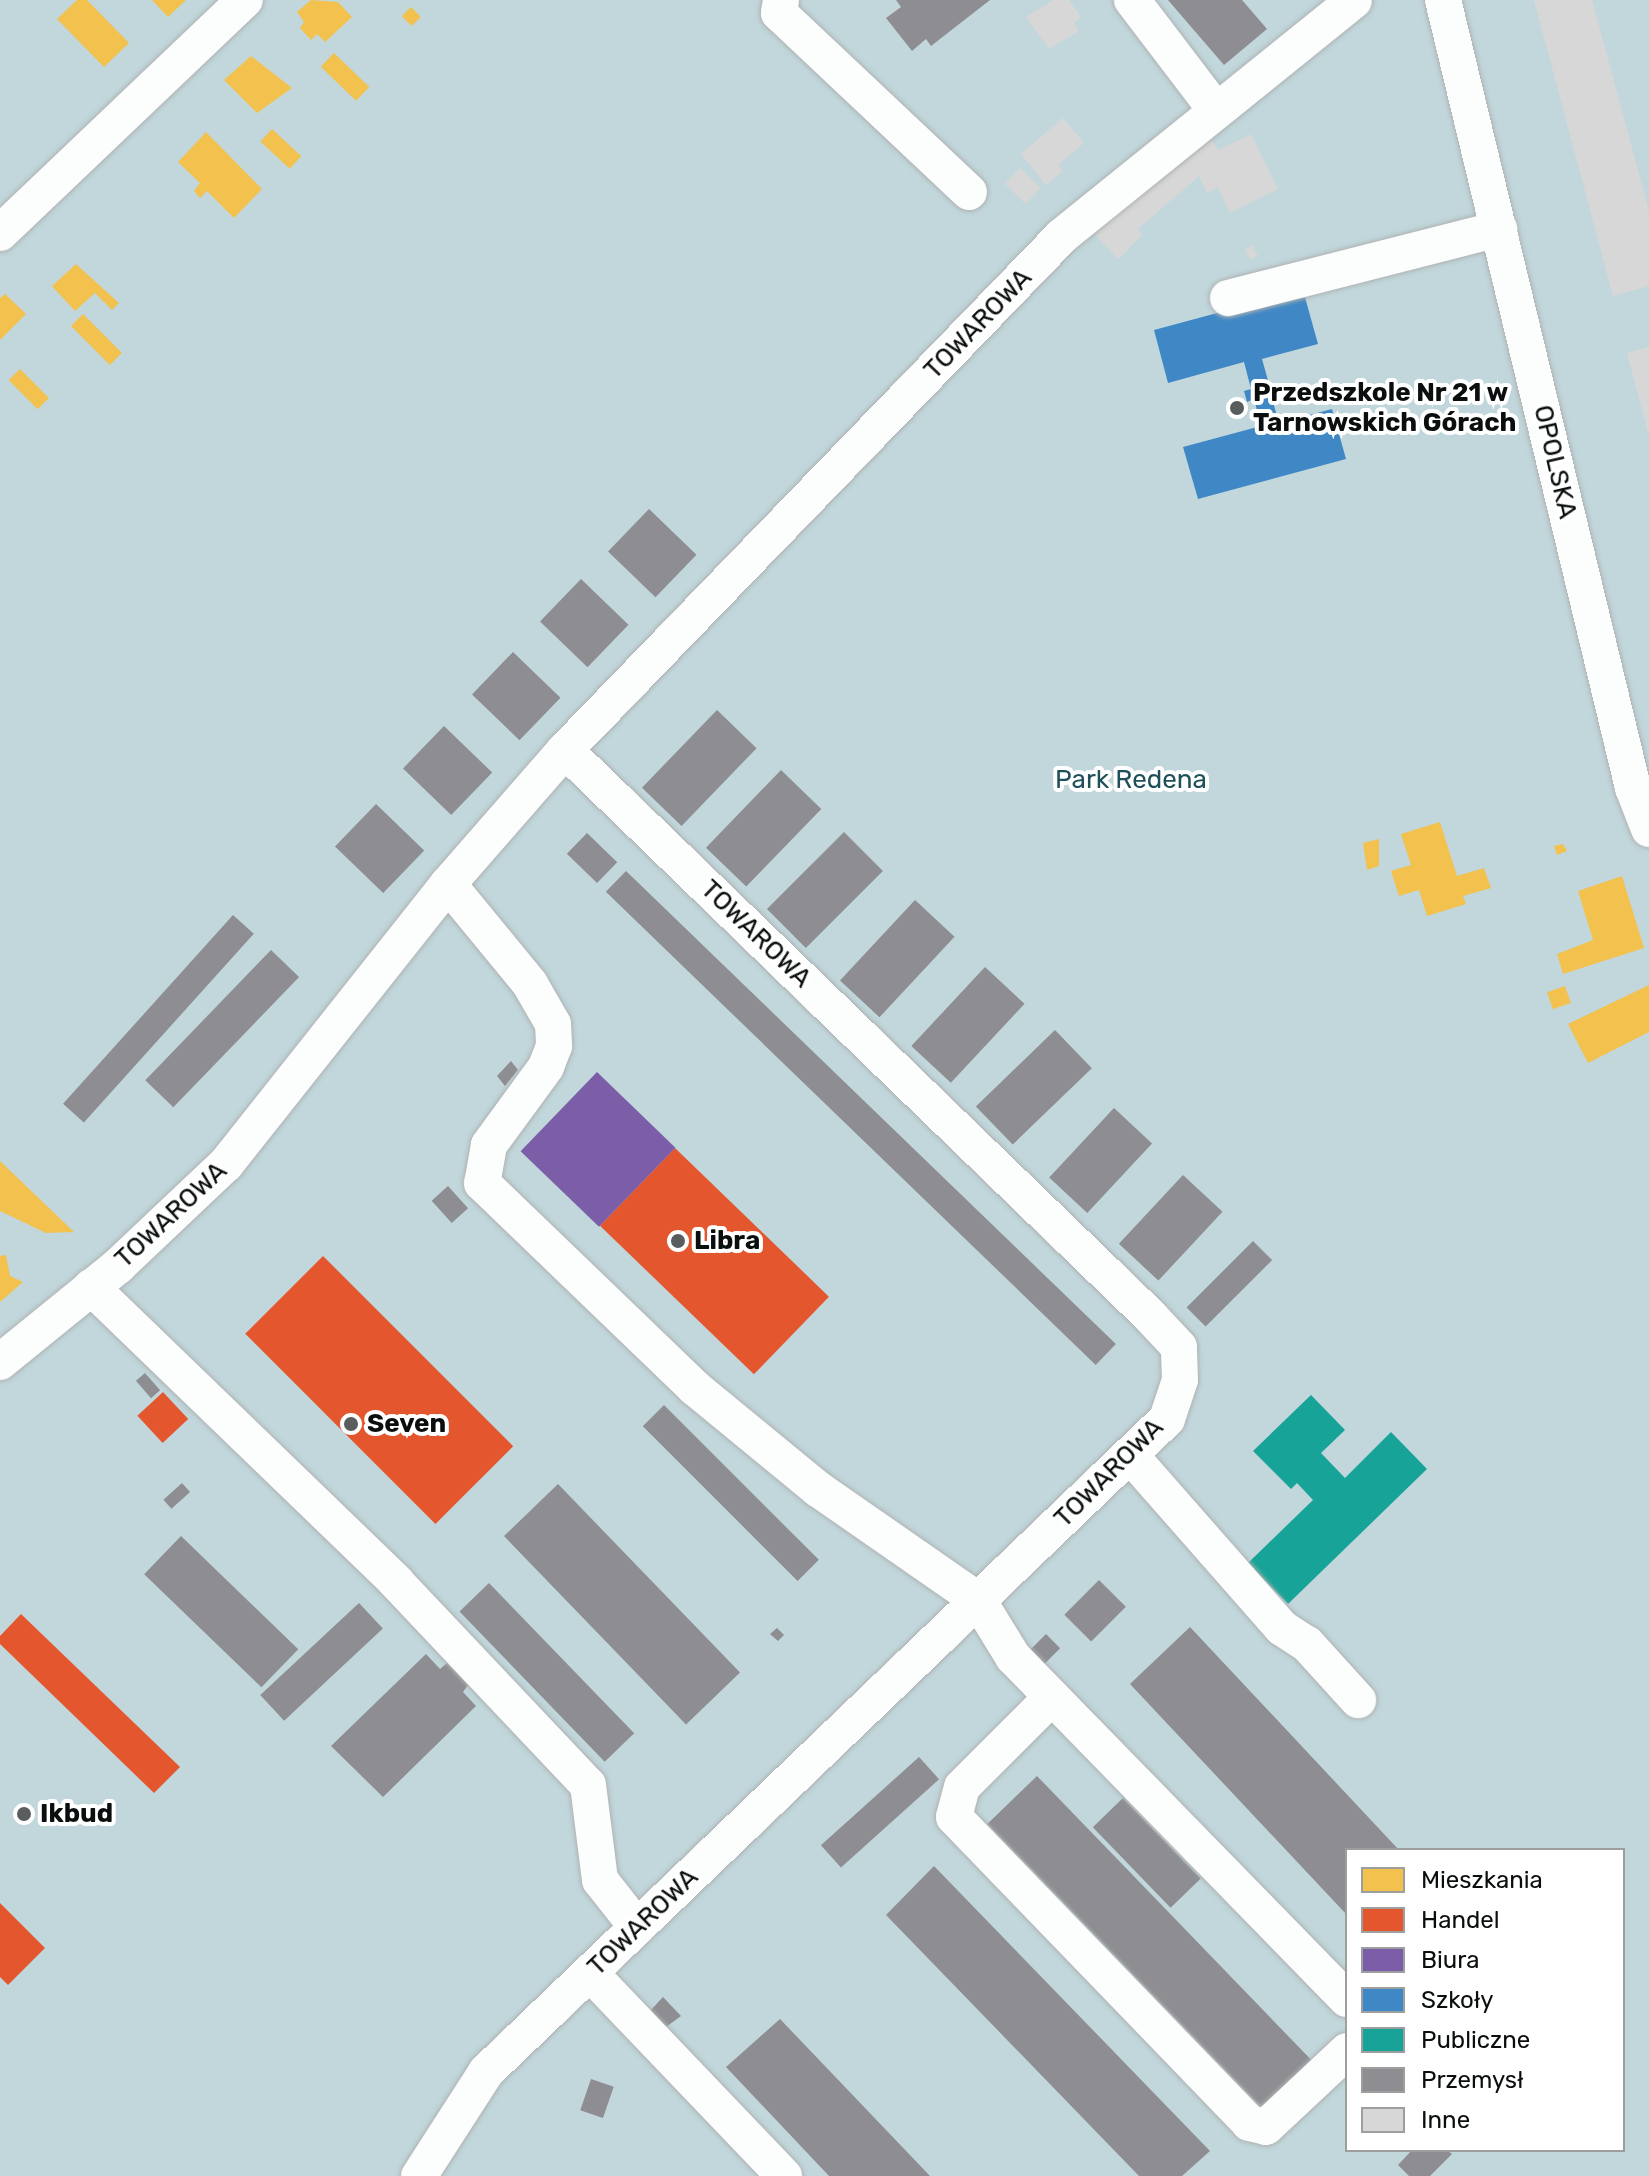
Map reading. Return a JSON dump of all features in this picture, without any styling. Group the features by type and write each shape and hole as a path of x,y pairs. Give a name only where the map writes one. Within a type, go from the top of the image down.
{"street":[{"path":"0,233 245,0"},
{"path":"781,0 779,13 969,192"},
{"path":"1132,0 1215,109"},
{"name":"TOWAROWA","path":"0,1362 152,1236 254,1132 448,884 565,750 1062,236 1215,109 1354,0"},
{"name":"OPOLSKA","path":"1443,0 1641,786 1649,829"},
{"path":"1228,298 1499,229"},
{"name":"TOWAROWA","path":"419,2176 486,2072 1167,1419 1180,1380 1179,1347 565,750"},
{"path":"448,884 530,984 553,1024 554,1046 546,1067 489,1145 482,1183 695,1388 818,1489 978,1600 1013,1657 1345,1997"},
{"path":"91,1287 396,1582 588,1785 600,1880 637,1927"},
{"path":"1130,1455 1282,1628 1307,1644 1358,1700"},
{"path":"1052,1697 962,1787 954,1817 1249,2123 1266,2127 1345,2053"},
{"path":"590,1973 784,2176"}],"green space":[{"name":"Park Redena","path":"0,0 1649,0 1649,2176 0,2176"}],"building: Mieszkania":[{"path":"77,0 87,0 129,43 104,67 57,19"},
{"path":"152,0 186,0 168,17"},
{"path":"311,0 338,2 352,17 325,42 317,34 311,40 300,28 304,22 297,12"},
{"path":"411,7 421,17 412,26 402,16"},
{"path":"334,53 369,87 356,101 321,67"},
{"path":"251,56 292,88 257,113 224,80"},
{"path":"272,129 301,156 290,169 260,141"},
{"path":"206,132 262,189 234,218 207,191 200,198 194,191 200,183 178,162"},
{"path":"76,264 119,303 112,310 95,293 75,311 52,286"},
{"path":"5,294 26,314 0,340 0,298"},
{"path":"83,314 122,353 110,365 71,326"},
{"path":"20,369 49,398 38,409 9,380"},
{"path":"1440,822 1457,876 1484,868 1491,888 1463,896 1466,904 1427,916 1419,890 1399,896 1391,871 1411,865 1401,834"},
{"path":"1379,839 1379,866 1367,870 1363,843"},
{"path":"1563,844 1567,851 1557,855 1554,846"},
{"path":"1622,876 1644,948 1563,974 1557,954 1593,940 1578,891"},
{"path":"1649,985 1649,1032 1588,1063 1568,1024"},
{"path":"1565,986 1571,1003 1553,1009 1547,992"},
{"path":"0,1161 74,1232 46,1233 0,1211"},
{"path":"6,1255 10,1276 23,1282 0,1302 0,1256"}],"building: Handel":[{"path":"675,1148 829,1297 754,1374 600,1226"},
{"path":"323,1256 513,1446 435,1524 245,1334"},
{"path":"163,1392 188,1419 163,1443 137,1416"},
{"path":"21,1614 180,1767 154,1793 0,1644 0,1636"},
{"path":"0,1903 45,1948 8,1985 0,1977"}],"building: Biura":[{"path":"597,1072 675,1148 599,1227 521,1151"}],"building: Szkoły":[{"path":"1303,290 1318,344 1262,359 1269,384 1276,383 1278,393 1271,395 1279,423 1332,409 1346,459 1198,499 1183,447 1261,426 1254,399 1247,402 1244,391 1251,389 1244,362 1168,383 1154,330"}],"building: Publiczne":[{"path":"1311,1395 1345,1430 1321,1453 1345,1478 1391,1432 1427,1469 1288,1604 1248,1563 1313,1500 1297,1483 1291,1489 1253,1451"}],"building: Przemysł":[{"path":"896,0 990,0 931,46 926,39 912,51 886,18 901,7"},
{"path":"1168,0 1242,0 1267,29 1224,65"},
{"path":"649,509 696,555 655,597 608,551"},
{"path":"581,579 628,625 587,667 540,621"},
{"path":"513,652 560,698 519,740 472,694"},
{"path":"717,710 757,748 682,826 642,788"},
{"path":"444,726 492,773 451,815 403,768"},
{"path":"781,770 821,809 746,887 706,848"},
{"path":"376,804 424,851 383,893 335,846"},
{"path":"844,832 883,871 806,948 767,909"},
{"path":"587,833 617,862 597,883 567,854"},
{"path":"626,871 1116,1344 1096,1365 606,892"},
{"path":"915,900 954,937 879,1017 840,980"},
{"path":"233,915 254,934 84,1122 63,1104"},
{"path":"271,950 299,977 173,1107 145,1080"},
{"path":"985,967 1024,1004 951,1083 911,1046"},
{"path":"1055,1030 1092,1068 1013,1145 976,1106"},
{"path":"511,1061 518,1070 505,1086 497,1076"},
{"path":"1114,1108 1152,1143 1087,1213 1049,1177"},
{"path":"1183,1175 1222,1212 1158,1281 1119,1244"},
{"path":"448,1186 468,1208 452,1223 432,1201"},
{"path":"1253,1241 1272,1260 1206,1327 1187,1307"},
{"path":"145,1373 160,1390 151,1398 136,1381"},
{"path":"664,1405 819,1560 798,1581 643,1426"},
{"path":"182,1483 190,1492 171,1509 163,1500"},
{"path":"558,1484 740,1672 686,1725 504,1536"},
{"path":"181,1536 298,1649 261,1687 144,1574"},
{"path":"1099,1580 1126,1607 1091,1642 1064,1615"},
{"path":"489,1583 634,1733 605,1762 460,1611"},
{"path":"359,1603 383,1629 284,1721 260,1695"},
{"path":"1190,1627 1397,1848 1345,1848 1345,1913 1130,1684"},
{"path":"777,1628 784,1635 778,1641 770,1634"},
{"path":"1046,1634 1060,1648 1044,1664 1030,1650"},
{"path":"426,1654 440,1669 447,1663 468,1685 463,1692 476,1706 383,1797 331,1746"},
{"path":"919,1757 939,1779 841,1868 821,1845"},
{"path":"1037,1776 1318,2067 1268,2115 987,1824"},
{"path":"1123,1798 1201,1879 1171,1908 1093,1827"},
{"path":"934,1866 1210,2151 1182,2176 1139,2176 886,1915"},
{"path":"663,1997 681,2016 666,2027 649,2012"},
{"path":"780,2019 930,2176 829,2176 726,2067"},
{"path":"591,2079 614,2087 603,2118 580,2110"},
{"path":"1410,2152 1452,2154 1430,2176 1409,2176 1398,2165"}],"building: Inne":[{"path":"1053,0 1069,0 1081,17 1074,23 1079,31 1049,49 1026,17"},
{"path":"1534,0 1592,0 1649,211 1649,286 1613,296"},
{"path":"1063,118 1084,143 1058,165 1063,171 1046,185 1021,154"},
{"path":"1251,134 1278,189 1230,213 1218,188 1207,193 1199,176 1138,229 1142,235 1119,259 1095,235 1138,191 1209,136 1218,150"},
{"path":"1020,168 1041,188 1026,204 1005,184"},
{"path":"1252,245 1258,256 1250,259 1245,250"},
{"path":"1649,347 1649,433 1648,433 1627,353"}],"place":[{"name":"Przedszkole Nr 21 w Tarnowskich Górach","path":"1237,408"},
{"name":"Libra","path":"678,1241"},
{"name":"Seven","path":"351,1424"},
{"name":"Ikbud","path":"24,1814"}]}
